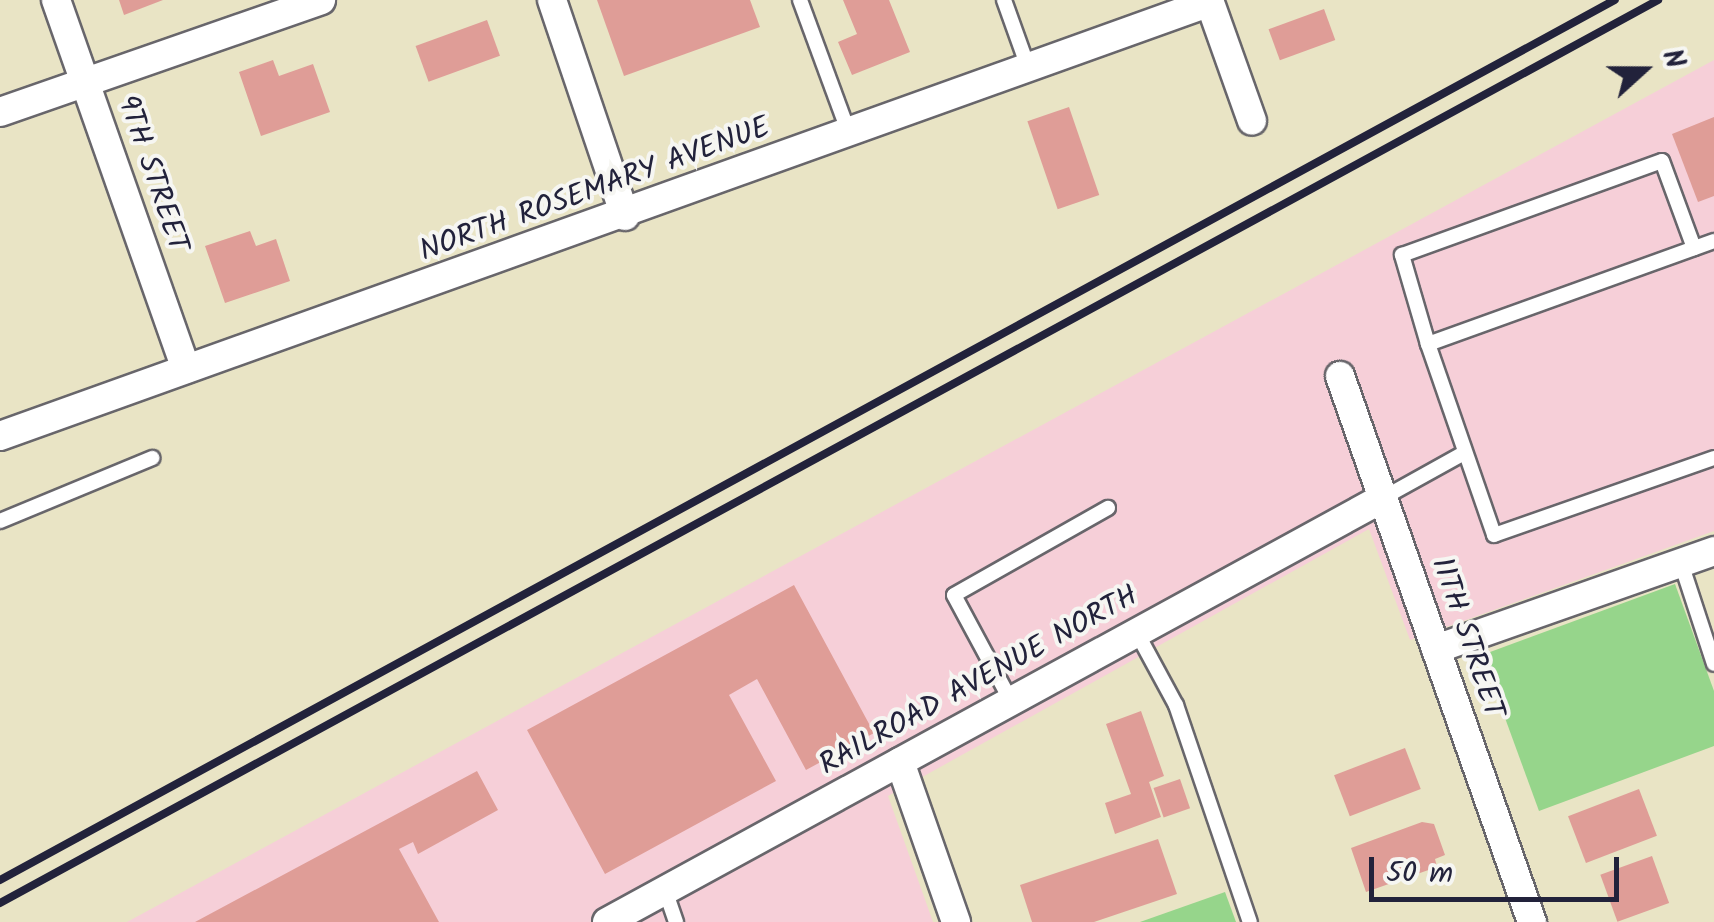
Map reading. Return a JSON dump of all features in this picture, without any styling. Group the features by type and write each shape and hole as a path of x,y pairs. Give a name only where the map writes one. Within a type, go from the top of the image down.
{"street":[{"name":"9TH STREET","path":"56,0 186,369"},
{"path":"0,112 321,0"},
{"path":"552,0 626,216"},
{"path":"1210,1 1252,121"},
{"name":"NORTH ROSEMARY AVENUE","path":"0,436 626,216 1210,1"},
{"name":"11TH STREET","path":"1340,376 1532,922"},
{"name":"RAILROAD AVENUE NORTH","path":"606,922 1383,498"},
{"path":"1436,648 1714,551"},
{"path":"900,762 956,922"}],"lane":[{"path":"800,0 849,133"},
{"path":"1004,0 1028,67"},
{"path":"1694,248 1662,161 1402,255 1428,344 1494,535 1714,458"},
{"path":"1428,344 1714,241"},
{"path":"1383,498 1464,453"},
{"path":"0,522 152,458"},
{"path":"1011,701 954,595 1108,508"},
{"path":"1681,563 1714,664"},
{"path":"1136,632 1176,705 1250,922"},
{"path":"665,890 676,922"}],"shaded area":[{"path":"1714,60 1714,531 1410,640 1369,529 888,796 933,922 127,922"}],"green space":[{"path":"1675,584 1714,691 1714,746 1539,811 1482,655"},
{"path":"1225,892 1236,922 1140,922"}],"building":[{"path":"119,0 163,0 124,15"},
{"path":"597,0 750,0 760,27 624,76"},
{"path":"843,0 889,0 910,52 852,75 838,42 857,34"},
{"path":"1324,9 1335,40 1280,60 1269,29"},
{"path":"487,20 500,56 429,82 416,46"},
{"path":"273,60 279,76 313,64 330,112 261,136 239,72"},
{"path":"1069,107 1099,195 1058,209 1027,121"},
{"path":"1714,117 1714,196 1698,202 1672,134"},
{"path":"250,231 256,246 276,239 290,281 225,303 205,246"},
{"path":"794,585 874,733 806,770 757,679 729,695 776,781 605,874 527,730"},
{"path":"1141,711 1164,776 1149,782 1161,817 1115,834 1105,803 1131,794 1106,724"},
{"path":"1405,748 1421,789 1350,816 1334,775"},
{"path":"477,771 498,810 418,854 413,842 399,849 439,922 195,922"},
{"path":"1180,779 1190,808 1164,817 1154,788"},
{"path":"1639,789 1657,836 1586,863 1568,816"},
{"path":"1422,822 1434,824 1445,855 1435,859 1437,867 1366,892 1351,848"},
{"path":"1158,839 1177,894 1094,922 1032,922 1020,885"},
{"path":"1652,856 1669,903 1617,922 1600,875"}],"railway":[{"path":"0,880 1615,0"},
{"path":"0,903 1658,0"}]}
